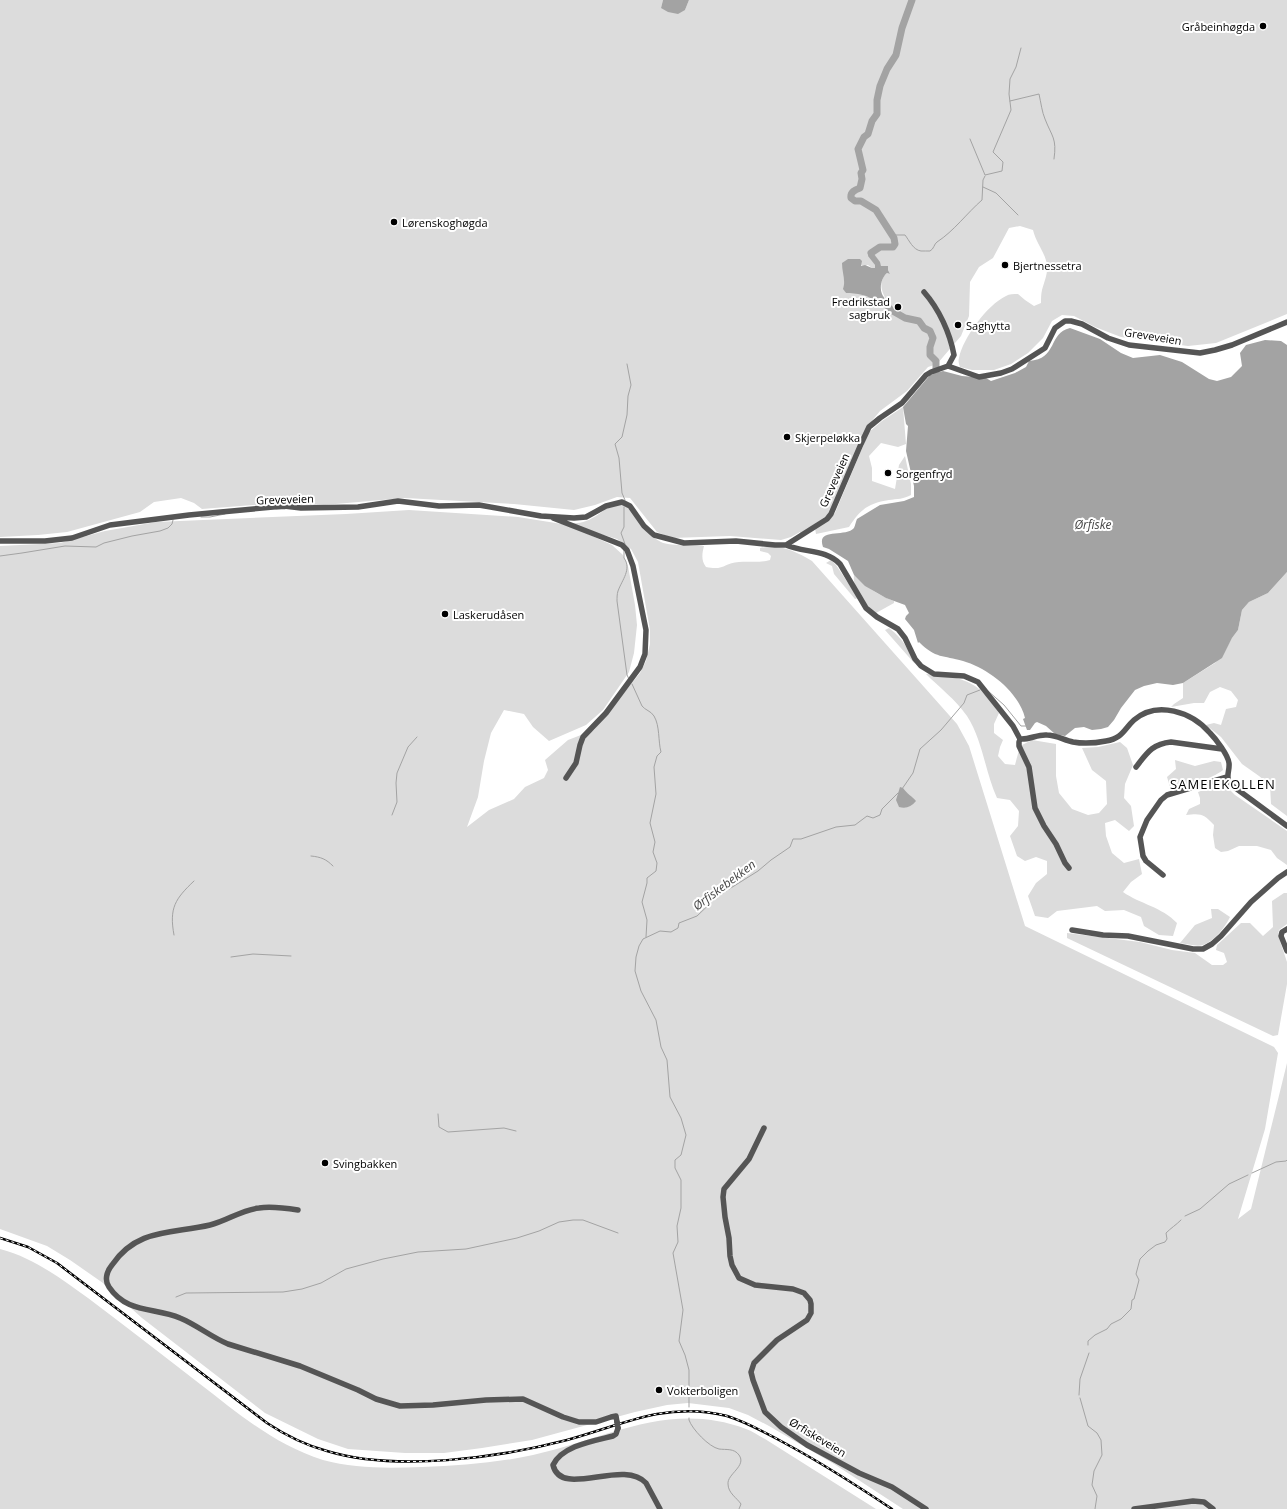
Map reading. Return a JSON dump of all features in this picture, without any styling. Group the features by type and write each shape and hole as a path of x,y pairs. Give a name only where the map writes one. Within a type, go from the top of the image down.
{"street":[{"path":"924,292 939,315 952,345 954,355 948,366"},
{"name":"Greveveien","path":"0,541 45,541 72,538 110,525 189,515 280,507 358,507 398,501 439,506 479,505 547,516 582,518 606,506 622,502 630,506 648,531 659,538 684,543 736,541 775,546 786,545 826,519 831,514 869,427 902,403 926,375 948,366 979,376 1012,369 1045,348 1054,328 1065,321 1082,324 1108,338 1129,345 1200,352 1215,350 1232,345 1287,322"},
{"name":"Greveveien","path":"547,516 569,523 622,545 630,553 646,630 645,654 640,667 606,713 583,737 576,763 566,778"},
{"path":"786,545 796,550 829,555 836,560 840,564 866,608 877,617 898,629 905,638 917,662 926,669 934,674 957,675 978,682 1013,726 1019,737 1019,746 1029,767 1035,808 1069,868"},
{"path":"1019,737 1025,740 1038,735 1048,734 1073,742 1091,743 1108,741 1120,736 1134,720 1143,713 1151,710 1166,709 1184,714 1197,721 1210,732 1222,749 1229,763 1227,777 1232,786 1287,826"},
{"path":"1136,766 1150,749 1163,743 1171,742 1222,749"},
{"path":"1163,875 1146,861 1143,856 1140,837 1146,820 1161,800 1167,795 1227,777"},
{"path":"1072,930 1103,935 1128,936 1193,949 1203,949 1212,944 1221,936 1251,902 1287,872"},
{"path":"1287,929 1282,932 1287,951"},
{"name":"Ørfiskeveien","path":"764,1128 749,1159 724,1189 724,1217 729,1238 732,1265 740,1278 755,1285 771,1286 804,1293 810,1300 811,1304 811,1313 807,1320 777,1340 754,1363 751,1372 765,1412 781,1427 807,1445 859,1473 892,1487 926,1509"},
{"path":"298,1210 278,1207 257,1208 242,1211 210,1225 158,1234 140,1239 114,1262 108,1270 108,1283 115,1293 134,1307 176,1316 228,1344 300,1366 390,1404 400,1406 417,1406 486,1400 523,1400 579,1422 596,1422 616,1416 618,1425 616,1434 576,1447 560,1455 553,1465 556,1473 562,1478 574,1480 619,1474 643,1480 660,1509"},
{"path":"1134,1509 1193,1500 1204,1502 1213,1509"}],"shaded area":[{"path":"0,0 663,0 661,8 685,10 689,0 1287,0 1287,314 1216,343 1188,346 1121,337 1095,327 1074,316 1062,315 1052,321 1043,338 1028,353 1011,364 994,370 972,370 960,367 959,360 965,341 984,314 999,300 1009,295 1018,294 1034,306 1041,303 1047,265 1033,230 1020,226 1009,228 993,258 979,267 970,282 969,316 961,336 937,364 928,367 907,391 880,411 870,423 829,514 800,534 800,532 781,540 730,536 672,538 657,532 630,498 617,497 595,505 574,510 514,504 405,498 312,506 280,506 278,503 202,509 194,503 181,498 154,502 140,512 67,532 0,537","holes":["874,254 881,266 888,266 890,274 887,273 881,284 884,296 889,304 876,302 872,298 856,293 846,293 844,289 845,282 860,264 875,268 873,261"]},
{"path":"903,407 906,444 898,447 881,443 869,456 872,468 872,481 895,489 899,465 905,456 911,484 911,495 870,505 857,516 849,527 816,534 815,528 835,513 869,432"},
{"path":"620,504 632,511 650,533 661,542 675,545 704,546 702,557 706,567 717,568 734,563 770,560 771,556 768,553 760,551 760,548 767,547 787,549 812,561 957,724 969,746 1025,926 1274,1047 1278,1053 1265,1129 1238,1219 1251,1209 1287,1063 1287,1509 903,1509 834,1464 748,1415 729,1408 688,1403 667,1405 635,1412 532,1440 482,1448 444,1453 405,1453 348,1449 318,1439 265,1413 142,1318 103,1283 70,1260 47,1246 0,1229 0,546 60,543 105,531 156,522 409,510 518,517 568,525 612,545 623,555 628,566 635,605 637,625 634,653 629,672 603,710 586,725 549,741 533,727 524,714 504,710 491,733 484,761 478,797 467,827 489,810 514,799 525,787 544,778 548,770 545,760 568,740 594,730 640,673 646,661 650,644 650,630 638,562 631,549 617,539 564,523 584,522 610,507"},
{"path":"831,560 858,598 855,599 834,574 832,566 826,563"},
{"path":"1287,572 1287,816 1271,804 1270,785 1242,764 1221,737 1206,725 1214,723 1221,725 1226,709 1236,707 1238,700 1231,691 1220,687 1210,692 1204,703 1194,703 1171,707 1183,698 1183,683 1215,663 1225,651 1238,630 1242,610 1249,602 1268,593"},
{"path":"854,575 868,587 894,601 894,603 876,613 868,606 857,591"},
{"path":"889,628 905,644 915,664 885,630"},
{"path":"926,674 961,679 982,691 999,713 994,724 994,733 1003,740 998,756 1005,764 1015,765 1020,746 1032,740 1056,744 1056,776 1059,793 1072,809 1088,815 1099,813 1107,804 1106,781 1092,770 1082,748 1098,747 1120,742 1127,748 1133,765 1125,784 1124,798 1131,806 1134,826 1129,831 1115,820 1105,823 1106,836 1112,853 1124,863 1139,859 1142,874 1131,882 1123,892 1136,900 1165,913 1177,923 1173,936 1159,935 1144,926 1141,917 1124,910 1105,911 1097,906 1057,911 1048,918 1035,916 1028,896 1036,883 1047,874 1047,861 1036,857 1025,861 1017,856 1010,836 1018,826 1019,811 1010,800 997,798 977,736 967,716 953,699"},
{"path":"1175,760 1195,766 1214,761 1221,762 1223,770 1198,782 1183,786 1170,787 1167,777 1176,769"},
{"path":"1217,785 1226,786 1235,795 1287,831 1287,865 1277,858 1271,850 1257,846 1239,846 1228,851 1221,852 1215,848 1213,835 1214,825 1211,821 1202,815 1186,815 1189,809 1200,804 1198,792"},
{"path":"1284,893 1287,893 1287,924 1279,930 1278,935 1287,962 1287,984 1278,1035 1273,1036 1067,938 1067,933 1140,942 1172,950 1195,953 1212,965 1223,965 1227,962 1224,953 1216,950 1217,945 1241,923 1250,923 1263,936 1273,927 1272,901"},
{"path":"1211,909 1218,909 1230,917 1219,933 1212,940 1201,946 1180,943 1195,925 1212,918"},
{"path":"0,1249 35,1263 57,1276 258,1428 289,1446 323,1460 347,1465 385,1468 478,1464 533,1455 638,1425 664,1420 690,1419 718,1421 751,1431 876,1509 0,1509"}],"water":[{"path":"663,0 689,0 685,10 678,14 668,12 661,8"},
{"path":"869,253 874,254 881,266 888,266 890,274 887,273 884,277 881,288 882,294 889,308 881,302 876,302 866,296 846,293 843,289 844,279 842,263 848,259 860,259 862,261 861,266 865,265 875,268 875,265 868,256"},
{"name":"Ørfiske","path":"1070,328 1100,339 1121,353 1133,358 1160,355 1182,362 1209,379 1217,381 1231,377 1242,366 1240,353 1246,345 1265,340 1281,341 1287,345 1287,572 1268,593 1249,602 1242,610 1238,630 1232,638 1222,658 1183,683 1173,685 1157,683 1135,690 1108,727 1092,730 1084,727 1075,728 1065,736 1055,734 1046,726 1037,722 1030,730 1027,730 1023,719 1025,718 1022,708 1001,682 973,664 940,656 930,651 919,642 918,643 914,630 905,619 909,613 905,605 886,598 865,586 854,575 848,561 823,547 822,541 827,535 850,531 854,528 857,519 880,505 904,501 914,497 914,486 906,451 908,426 906,424 903,407 930,375 943,371 962,376 986,378 991,381 1015,373 1026,367 1029,361 1045,356 1058,335"},
{"path":"900,787 903,788 916,801 906,808 899,807 896,800"}],"waterway":[{"path":"871,253 880,247 893,247 895,244 894,238 876,210 861,201 855,201 851,198 852,193 860,188 862,179 861,173 863,170 858,149 864,137 868,134 872,121 877,114 877,100 880,86 887,69 896,55 902,28 912,0"},
{"path":"970,139 985,175 1002,171 1003,162 993,152 1011,110 1009,94 1010,79 1016,67 1021,48"},
{"path":"1010,101 1039,94 1042,110 1052,134 1055,146 1054,159"},
{"path":"892,235 905,235 916,249 921,251 930,251 936,243 949,233 982,200 983,180 985,176"},
{"path":"983,187 996,193 1018,215"},
{"path":"889,308 905,318 919,321 924,328 930,331 933,338 930,347 930,355 936,361 936,372"},
{"path":"625,500 622,493 619,458 615,444 622,437 627,415 628,396 631,385 627,364"},
{"path":"624,507 624,527 621,533 625,544"},
{"path":"276,509 285,509"},
{"path":"201,517 225,514"},
{"path":"0,556 65,546 96,547 104,543 160,531 168,528 172,524 173,520"},
{"path":"624,550 627,570 618,591 617,601 627,675 629,679"},
{"path":"632,684 642,706 653,714 656,720 661,752 657,756 654,767 656,794 650,823 655,842 653,852 657,863 656,871 647,878 642,902 647,920 646,937"},
{"name":"Ørfiskebekken","path":"902,789 913,773 920,749 941,730 964,703 967,695 980,690"},
{"name":"Ørfiskebekken","path":"988,691 1004,705 1021,726 1026,726"},
{"path":"392,815 397,802 397,773 408,747 417,737"},
{"name":"Ørfiskebekken","path":"689,1407 689,1370 679,1341 683,1310 673,1253 678,1242 677,1226 681,1208 681,1180 675,1168 675,1160 681,1155 686,1135 681,1118 670,1097 667,1060 661,1047 656,1020 641,991 635,971 636,957 639,946 643,939 660,931 671,932 678,928 679,923 697,916 718,896 758,871 790,847 793,839 801,839 836,827 855,825 867,816 873,818 880,815 882,809 898,793"},
{"path":"311,856 323,859 333,866"},
{"path":"174,935 172,918 175,905 182,893 194,881"},
{"path":"231,957 253,954 291,956"},
{"path":"438,1114 439,1127 448,1132 504,1128 516,1131"},
{"path":"1252,1173 1276,1162 1287,1160"},
{"path":"1185,1216 1200,1209 1229,1184 1248,1175"},
{"path":"176,1297 186,1293 283,1292 302,1289 321,1283 346,1269 383,1259 418,1252 466,1249 517,1238 539,1231 559,1222 583,1220 618,1233"},
{"path":"1088,1345 1088,1341 1095,1335 1121,1319 1131,1309 1132,1300 1134,1299 1139,1280 1136,1274 1140,1259 1156,1245 1165,1242 1167,1239 1166,1233 1181,1220"},
{"path":"1079,1395 1080,1379 1089,1353"},
{"path":"1080,1398 1088,1426 1097,1433 1101,1440 1102,1455 1094,1471 1092,1485 1097,1496 1095,1509"},
{"name":"Ørfiskebekken","path":"689,1418 697,1433 715,1448 732,1450 739,1455 741,1463 730,1477 728,1484 731,1493 741,1504 739,1509"}],"railway":[{"path":"0,1238 28,1247 57,1263 267,1423 281,1432 319,1449 354,1457 384,1461 447,1460 479,1457 540,1447 634,1419 657,1414 683,1411 701,1412 727,1416 767,1434 829,1468 892,1509"}],"place":[{"name":"Gråbeinhøgda","path":"1263,26"},
{"name":"Lørenskoghøgda","path":"394,222"},
{"name":"Bjertnessetra","path":"1005,265"},
{"name":"Fredrikstad sagbruk","path":"898,307"},
{"name":"Saghytta","path":"958,325"},
{"name":"Skjerpeløkka","path":"787,437"},
{"name":"Sorgenfryd","path":"888,473"},
{"name":"Laskerudåsen","path":"445,614"},
{"name":"Svingbakken","path":"325,1163"},
{"name":"Vokterboligen","path":"659,1390"}],"district":[{"name":"SAMEIEKOLLEN","path":"1223,784"}]}
